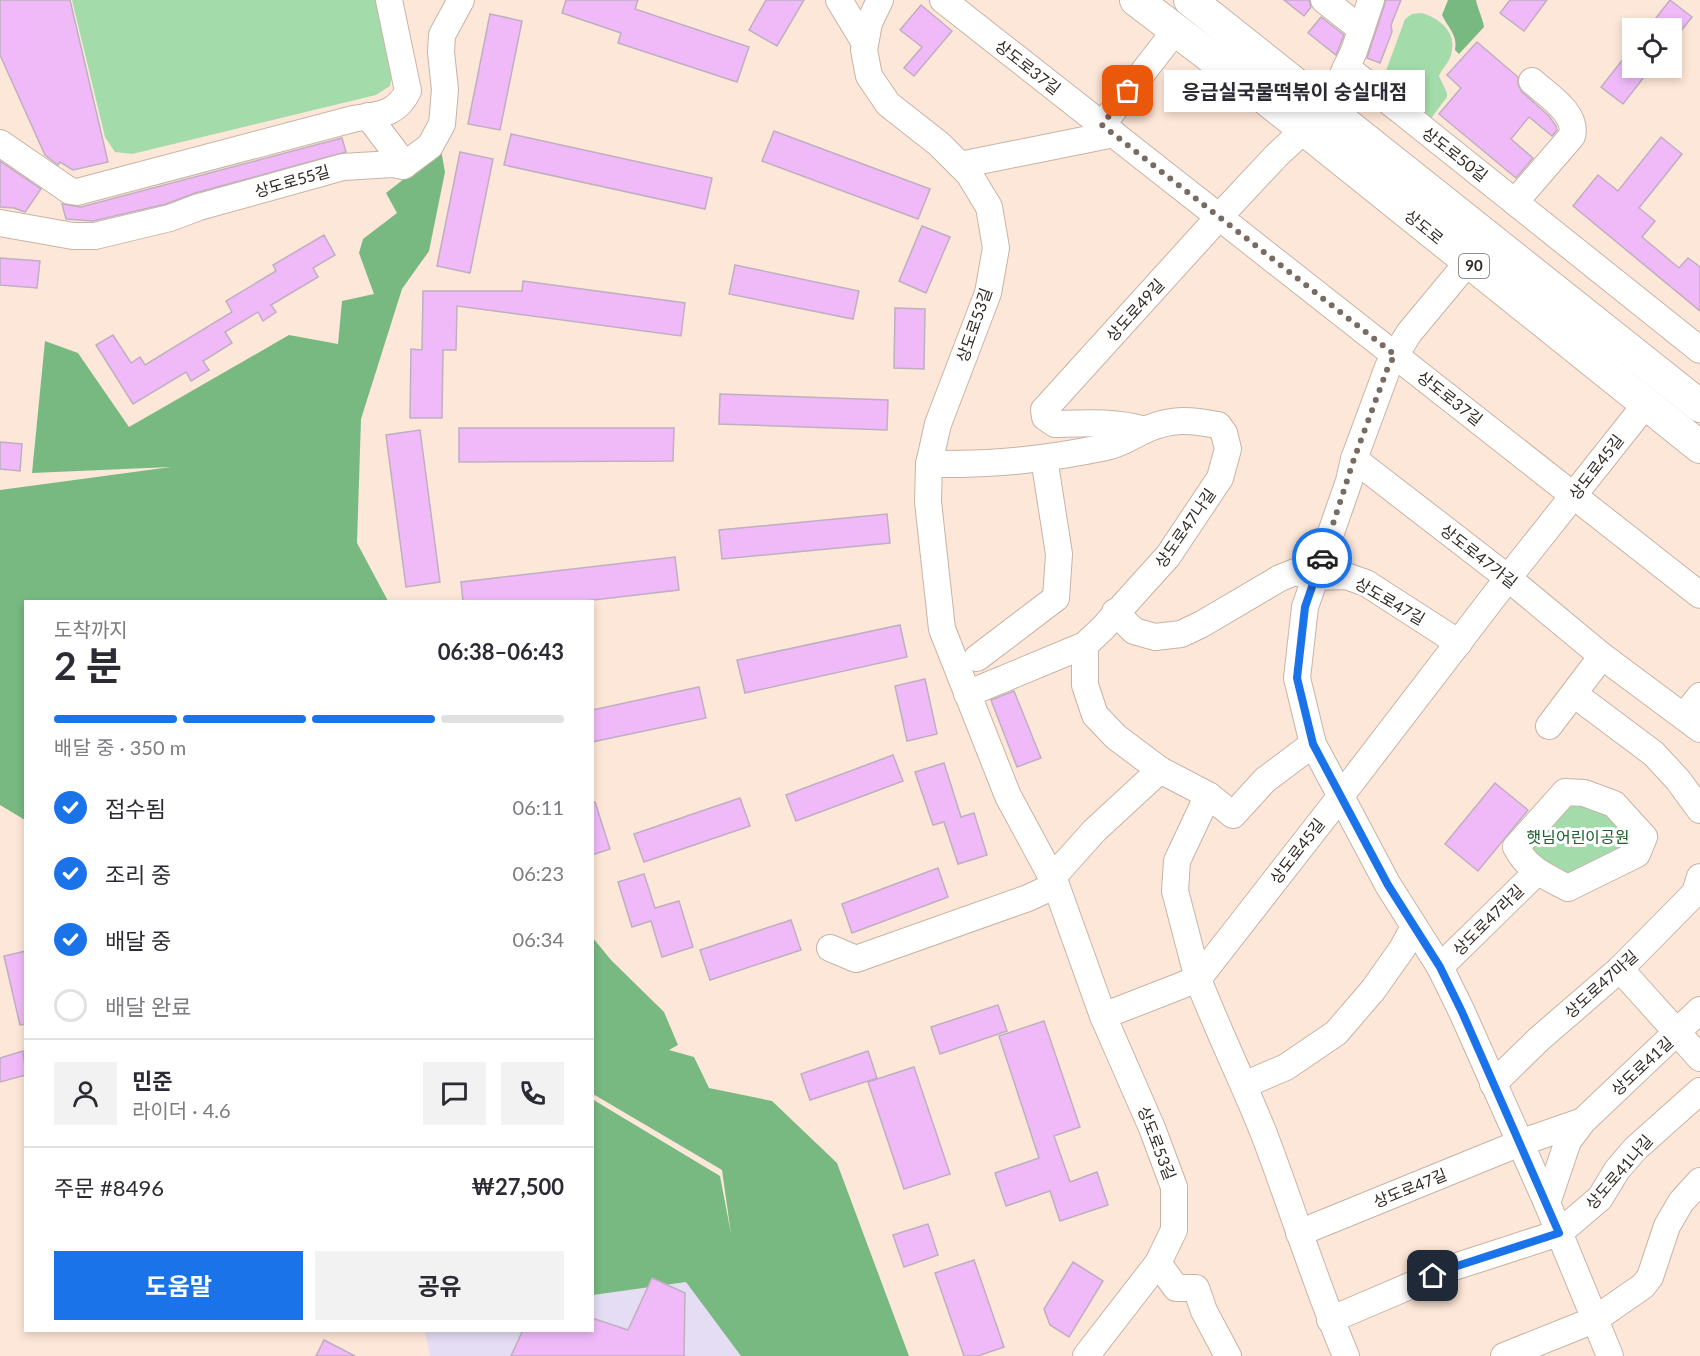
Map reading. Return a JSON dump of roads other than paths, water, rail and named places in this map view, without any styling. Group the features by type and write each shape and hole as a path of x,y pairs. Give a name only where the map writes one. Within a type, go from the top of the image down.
{"main road":[{"name":"상도로","path":"1136,0 1265,98 1700,447"},
{"name":"상도로","path":"1195,2 1700,406"}],"street":[{"path":"0,143 70,191 77,192 368,116 388,113 405,98 408,91 388,0"},
{"path":"368,116 405,165 430,146 442,124 445,90 441,52 442,35 461,0"},
{"path":"839,0 866,44"},
{"name":"상도로53길","path":"880,0 869,23 864,50 869,76 888,104 939,144 969,174 989,207 996,248 988,293 938,424 928,464 928,502 942,629 1008,796 1054,881 1103,1016 1152,1128 1174,1187 1174,1230 1158,1263 1086,1356"},
{"name":"상도로37길","path":"943,0 1700,595"},
{"path":"1324,0 1361,29"},
{"path":"1304,130 1336,87 1354,51 1371,0"},
{"path":"960,165 1108,130 1175,31"},
{"name":"상도로50길","path":"1346,67 1700,350"},
{"path":"1515,202 1572,136 1573,131 1573,124 1569,116 1532,81"},
{"name":"상도로49길","path":"1145,430 1128,424 1108,422 1055,424 1045,417 1044,410 1219,217 1277,155 1304,130"},
{"name":"상도로55길","path":"0,223 73,236 96,236 170,218 199,207 343,167 405,165"},
{"path":"1468,262 1409,333 1388,367 1354,459 1305,607 1297,678 1313,744 1340,797 1414,927 1440,967 1462,1012 1547,1203 1610,1356"},
{"name":"상도로45길","path":"1198,979 1508,578 1638,414 1645,402"},
{"name":"상도로47나길","path":"928,464 980,465 1044,458 1108,447 1130,440 1145,430 1166,422 1188,419 1218,424 1224,433 1228,449 1220,478 1168,556 1115,612"},
{"path":"977,658 1056,598 1059,554 1044,458"},
{"name":"상도로47가길","path":"1354,459 1508,578 1602,656 1692,722"},
{"path":"967,694 1085,645 1103,628 1115,612 1134,631 1155,637 1180,634 1202,624 1280,578 1295,572 1316,577"},
{"name":"상도로47길","path":"1316,577 1346,576 1366,583 1459,643"},
{"path":"1085,645 1085,685 1095,715 1116,736 1160,770 1208,795 1233,815 1265,780 1313,744"},
{"path":"1549,726 1602,656"},
{"path":"1574,694 1654,754 1678,780 1700,810"},
{"path":"1692,722 1700,696"},
{"path":"830,948 856,959 1028,898 1054,881 1094,831 1160,770"},
{"name":"상도로47라길","path":"1566,792 1584,793 1614,804 1644,837 1637,854 1568,888 1537,872 1523,861 1516,847 1566,792"},
{"path":"1208,795 1177,861 1175,891 1198,979 1217,1030 1244,1085 1330,1320 1346,1356"},
{"name":"상도로47라길","path":"1440,967 1537,872"},
{"name":"상도로47마길","path":"1493,1084 1539,1039 1620,969 1695,893 1700,877"},
{"path":"1244,1085 1286,1067 1336,1033 1373,990 1402,949 1414,927"},
{"path":"1620,969 1646,996 1676,1034 1700,1058"},
{"path":"1103,1016 1198,979"},
{"name":"상도로41길","path":"1547,1203 1568,1141 1583,1121 1700,1011"},
{"name":"상도로41나길","path":"1330,1320 1454,1267 1559,1233 1600,1198 1617,1170 1635,1149 1700,1092"},
{"name":"상도로41길","path":"1520,1143 1583,1121"},
{"name":"상도로47길","path":"1299,1233 1520,1143"},
{"path":"1504,1356 1594,1320 1644,1286 1650,1277 1667,1226 1682,1202 1700,1181"},
{"path":"1158,1263 1176,1288 1196,1288 1203,1311 1228,1356"}],"place":[{"name":"응급실국물떡볶이 숭실대점","path":"1128,91"}],"park label":[{"name":"햇님어린이공원","path":"1578,837"}]}
